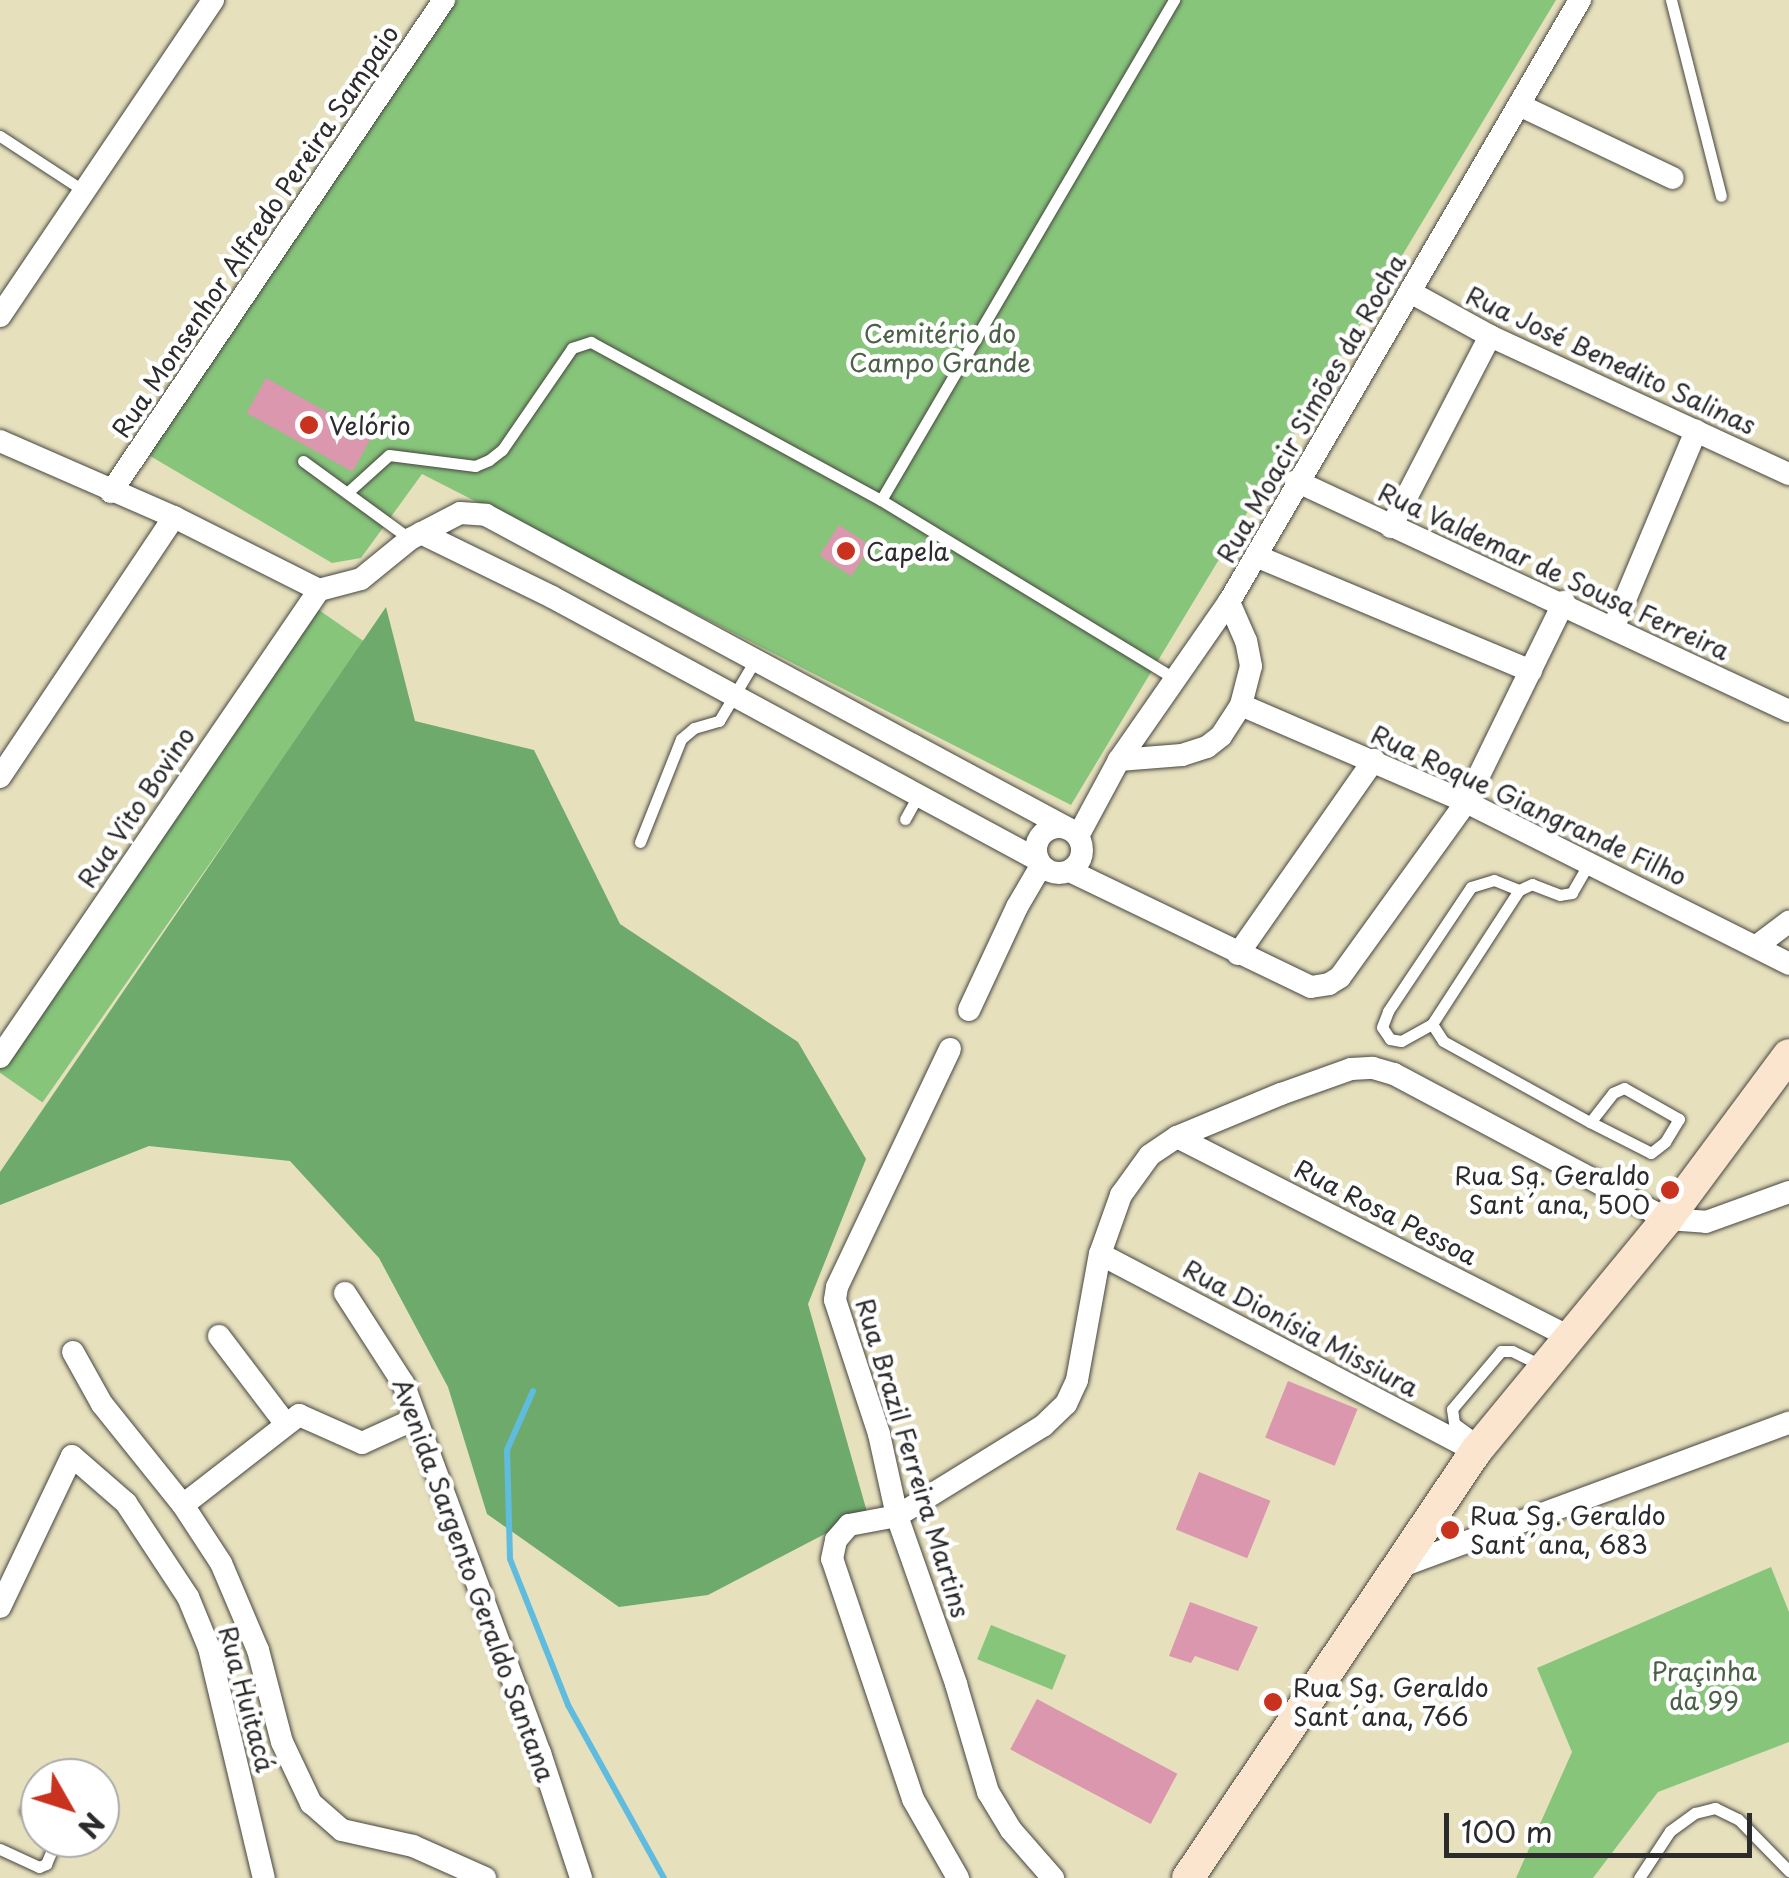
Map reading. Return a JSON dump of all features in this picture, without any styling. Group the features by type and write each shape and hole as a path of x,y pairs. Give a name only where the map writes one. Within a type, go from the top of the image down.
{"street":[{"path":"0,316 212,0"},
{"name":"Rua Monsenhor Alfredo Pereira Sampaio","path":"111,492 444,0"},
{"name":"Rua Moacir Simões da Rocha","path":"1073,832 1229,602 1580,0"},
{"path":"1519,105 1673,178"},
{"name":"Rua José Benedito Salinas","path":"1410,292 1490,336 1789,474"},
{"path":"1392,528 1490,336"},
{"path":"1614,626 1696,432"},
{"path":"1,444 174,517 319,590 361,579 416,536 460,513 486,515 1073,832 1082,855 1070,871 1060,874 458,548 416,536"},
{"name":"Rua Valdemar de Sousa Ferreira","path":"1296,482 1564,602 1789,711"},
{"path":"0,777 174,517"},
{"path":"1256,556 1531,671"},
{"name":"Rua Vito Bovino","path":"0,1056 319,590"},
{"path":"1120,760 1156,760 1207,747 1221,736 1241,705 1251,666 1246,641 1229,602"},
{"path":"1070,871 1311,987 1340,977 1466,802 1564,602"},
{"path":"650,650 668,615"},
{"name":"Rua Roque Giangrande Filho","path":"1241,705 1466,802 1758,945 1789,964"},
{"path":"1238,954 1374,760"},
{"path":"969,1010 1040,863 1036,846 1043,834 1056,827 1073,832"},
{"path":"1758,945 1789,922"},
{"name":"Rua Brazil Ferreira Martins","path":"950,1050 835,1293 879,1434 897,1516 988,1792 1011,1830 1053,1878"},
{"path":"1188,1878 1392,1569 1479,1447 1666,1218 1789,1055"},
{"path":"958,1878 913,1799 832,1559 836,1540 850,1525 897,1516 1004,1453 1066,1404 1077,1380 1100,1254 1121,1195 1150,1155 1177,1138 1298,1088 1351,1069 1372,1068 1394,1074 1666,1218 1706,1222 1789,1192"},
{"name":"Rua Rosa Pessoa","path":"1177,1138 1570,1336"},
{"name":"Rua Dionísia Missiura","path":"1100,1254 1479,1447"},
{"name":"Avenida Sargento Geraldo Santana","path":"346,1293 393,1365 415,1419 540,1753 582,1878"},
{"path":"220,1336 285,1423"},
{"path":"73,1352 102,1404 183,1506 221,1563 244,1616 282,1742 310,1803 342,1830 413,1846 486,1878"},
{"path":"183,1506 299,1415 312,1418 344,1439 362,1443 415,1419"},
{"path":"1392,1569 1789,1423"},
{"name":"Rua Huitacá","path":"0,1607 72,1456 126,1503 188,1597 210,1648 264,1878"}],"lane":[{"path":"881,500 1174,0"},
{"path":"1671,0 1722,196"},
{"path":"0,136 84,191"},
{"path":"348,492 377,461 390,455 475,466 489,460 502,450 572,348 592,342 881,500 1174,678"},
{"path":"302,460 416,536"},
{"path":"640,842 681,739 694,728 719,721 754,662"},
{"path":"905,820 917,797"},
{"path":"1519,890 1494,880 1472,887 1388,1011 1382,1026 1390,1039 1402,1041 1432,1024 1519,890 1532,884 1568,895 1589,863"},
{"path":"1432,1024 1443,1042 1590,1122 1651,1153 1665,1142 1680,1118 1624,1088 1613,1093 1590,1122"},
{"path":"1479,1447 1451,1416 1491,1360 1501,1351 1512,1351 1545,1367"},
{"path":"1638,1878 1670,1831 1695,1813 1716,1808 1738,1819 1789,1871"},
{"path":"0,1849 39,1867 48,1858"}],"green space":[{"name":"Cemitério do Campo Grande","path":"457,0 1556,0 1071,805 422,474 361,558 332,563 140,450"},
{"path":"386,607 415,721 534,750 620,924 798,1042 866,1159 808,1304 867,1512 708,1595 619,1607 487,1514 448,1387 379,1258 290,1161 149,1146 0,1205 0,1172"},
{"path":"319,610 365,642 43,1102 0,1073 0,1066"},
{"name":"Praçinha da 99","path":"1771,1567 1789,1612 1789,1742 1658,1792 1593,1878 1516,1878 1572,1752 1537,1668"},
{"path":"991,1625 1066,1655 1052,1690 977,1659"}],"building":[{"name":"Velório","path":"266,378 372,437 352,472 247,413"},
{"name":"Capela","path":"839,525 871,546 851,576 819,555"},
{"path":"1288,1381 1358,1409 1335,1466 1265,1438"},
{"path":"1199,1472 1270,1501 1247,1558 1176,1529"},
{"path":"1190,1602 1258,1627 1238,1671 1195,1656 1191,1663 1169,1656"},
{"path":"1037,1699 1177,1774 1151,1824 1010,1749"}],"waterway":[{"path":"533,1391 507,1450 510,1559 568,1705 664,1878"}],"place":[{"name":"Velório","path":"309,425"},
{"name":"Capela","path":"846,551"},
{"name":"Rua Sg. Geraldo Sant´ana, 500","path":"1670,1190"},
{"name":"Rua Sg. Geraldo Sant´ana, 683","path":"1450,1530"},
{"name":"Rua Sg. Geraldo Sant´ana, 766","path":"1273,1702"}]}
